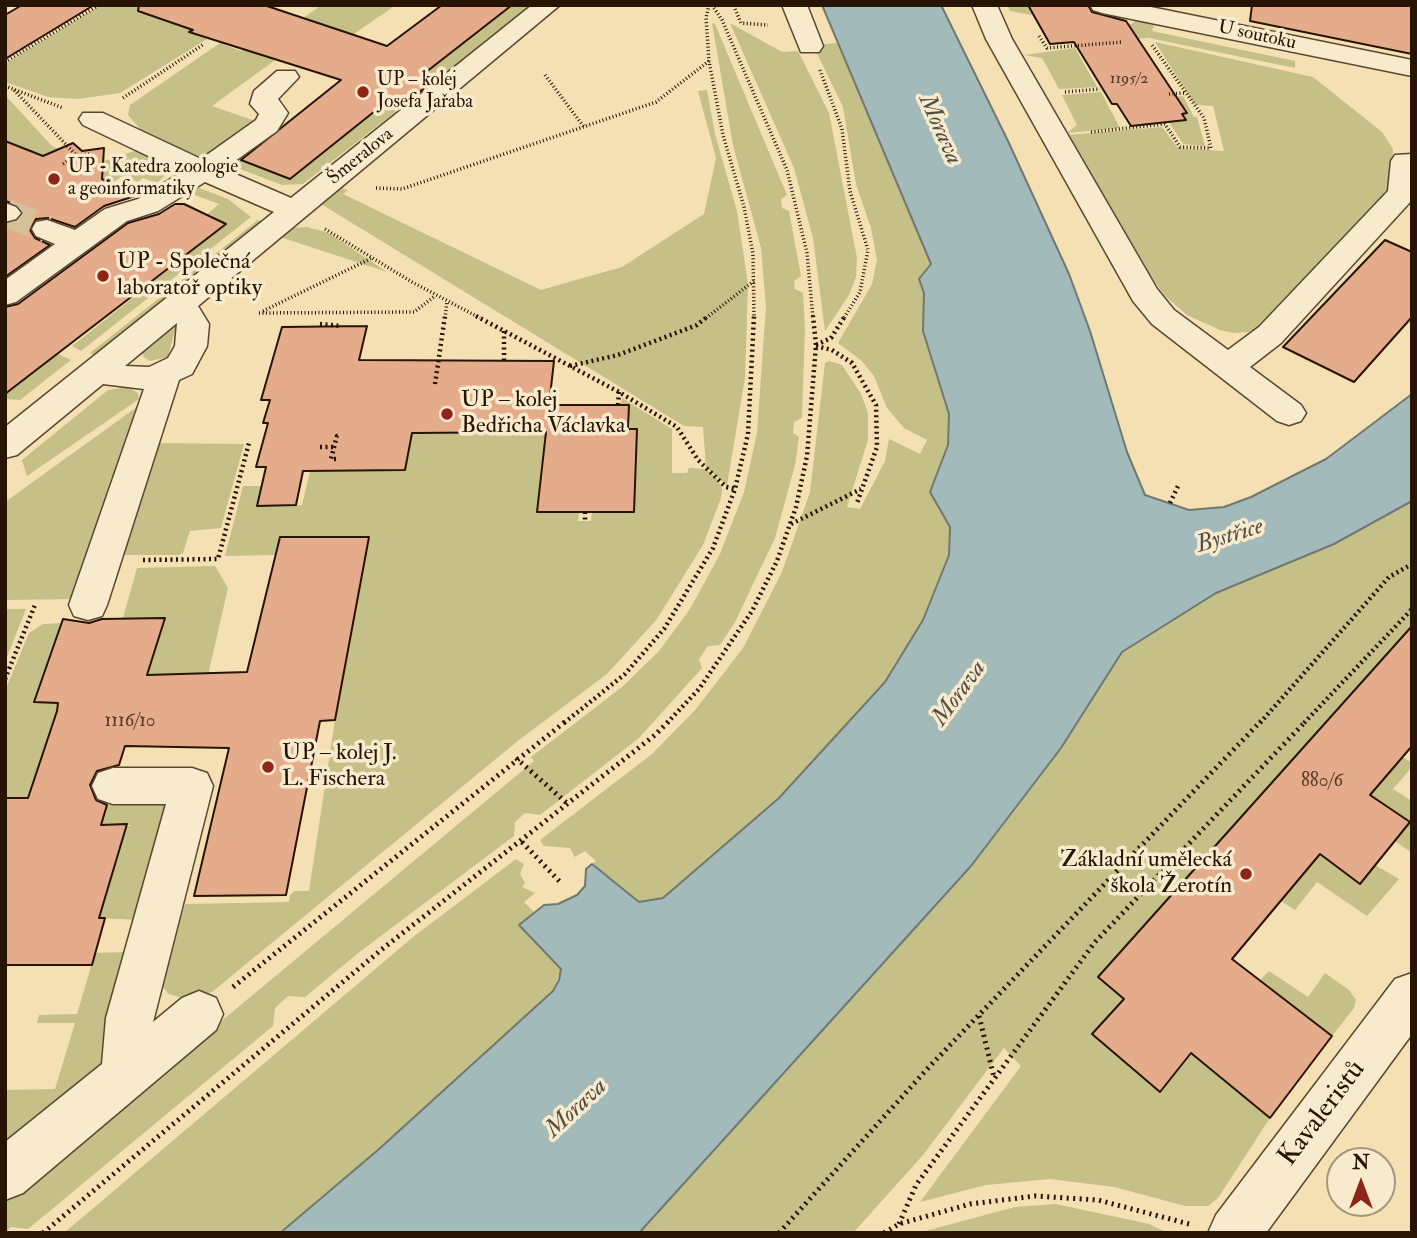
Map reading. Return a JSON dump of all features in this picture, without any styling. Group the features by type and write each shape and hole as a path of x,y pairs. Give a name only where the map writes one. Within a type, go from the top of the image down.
{"street":[{"name":"Šmeralova","path":"5,446 548,5"},
{"path":"794,5 810,46"},
{"path":"984,5 999,39 1144,294 1163,317 1289,413"},
{"name":"U soutoku","path":"1102,5 1212,15 1412,68"},
{"path":"5,295 116,215 148,205 203,172 267,125 274,113 264,103 264,97 286,77"},
{"path":"93,119 203,172 295,210"},
{"path":"1228,366 1270,335 1402,193 1405,162"},
{"path":"47,229 77,242"},
{"path":"97,372 130,378 163,376 180,366 193,338 193,319 187,313 174,309"},
{"path":"88,605 160,393 163,376"},
{"path":"113,786 192,786 130,1018 125,1076"},
{"name":"Kavaleristů","path":"1218,1231 1412,995"},
{"path":"5,1175 199,1013"}],"path":[{"path":"5,62 99,5"},
{"path":"199,1013 442,821 516,758 595,700 625,674 664,629 713,548 735,489 748,434 755,348 754,281 744,207 723,135 709,61 706,18 710,5"},
{"path":"43,1233 381,950 655,735 698,689 724,656 752,611 777,561 790,524 807,456 816,345 807,253 787,170 722,20 710,5"},
{"path":"735,9 741,23"},
{"path":"1040,36 1047,48 1123,42"},
{"path":"1079,133 1165,124 1180,147 1211,148 1204,118 1148,39"},
{"path":"5,86 93,119 204,44"},
{"path":"810,46 842,128 850,191 868,250 860,292 831,338 816,345"},
{"path":"365,187 402,190 656,102 709,61"},
{"path":"545,75 584,127"},
{"path":"13,89 76,155 63,164"},
{"path":"1061,92 1100,89"},
{"path":"1169,94 1184,93"},
{"path":"295,210 447,302 619,392 677,427 698,460 726,487 735,489"},
{"path":"373,258 259,313 414,312 436,295"},
{"path":"569,366 618,355 697,325 754,281"},
{"path":"435,384 447,302"},
{"path":"320,324 341,324 341,327"},
{"path":"504,331 504,360"},
{"path":"816,345 842,355 852,363 872,392 879,430 856,503"},
{"path":"618,405 619,392"},
{"path":"336,459 331,459 337,436 341,436"},
{"path":"102,561 218,559 249,443"},
{"path":"320,447 334,447"},
{"path":"1170,503 1178,486"},
{"path":"790,524 862,489"},
{"path":"585,512 585,521"},
{"path":"779,1233 978,1015 1237,748 1389,578 1412,564"},
{"path":"5,679 35,605"},
{"path":"899,1224 905,1204 916,1185 1095,942 1412,609"},
{"path":"516,758 569,805"},
{"path":"522,842 562,884"},
{"path":"978,1015 994,1077"},
{"path":"884,1233 899,1224 970,1204 1035,1196 1098,1200 1173,1217 1218,1231"}],"shaded area":[{"path":"101,5 145,5 193,30 189,33 207,39 120,93 78,99 48,97 5,82 5,64"},
{"path":"322,5 396,5 342,42 303,18"},
{"path":"533,5 455,67 427,80 412,83 507,7"},
{"path":"1007,5 1031,5 1128,26 1137,20 1156,21 1152,31 1295,61 1295,68 1149,38 1070,42 1055,19 1035,20 1032,15 1010,11"},
{"path":"712,23 715,24 787,195 781,199 782,208 789,211 801,276 794,281 795,289 803,293 805,328 802,418 794,422 793,433 799,437 795,465 775,538 735,622 720,645 708,646 699,659 702,668 639,738 540,815 525,813 515,822 514,836 357,954 305,997 288,996 275,1008 273,1026 28,1229 11,1227 5,1233 5,1201 534,761 531,757 622,687 659,651 690,609 720,554 744,492 757,433 766,307 761,248 733,145"},
{"path":"730,23 782,52 798,51 829,113 857,258 856,277 849,295 825,331 813,238 794,168"},
{"path":"1155,42 1313,77 1382,132 1393,149 1391,190 1260,331 1234,333 1220,330 1187,315 1164,295 1133,249 1068,135 1162,127 1178,148 1224,151 1213,106 1195,105"},
{"path":"220,43 241,51 246,47 278,58 212,106 264,124 203,159 142,131 128,115 130,105"},
{"path":"837,43 931,265 919,279 924,293 923,331 949,414 948,445 930,492 950,527 949,555 923,620 885,682 779,798 663,898 640,902 592,864 596,861 585,851 575,857 570,848 544,846 540,840 652,754 696,709 743,648 782,572 810,492 825,363 829,361 842,365 861,394 868,413 868,440 847,507 860,509 885,461 889,439 920,454 927,440 904,428 887,408 874,376 862,361 838,343 872,284 877,260 871,228 856,184 843,107 813,45"},
{"path":"1075,48 1097,87 1059,89 1042,58 1024,55"},
{"path":"707,90 715,134 737,211 748,284 745,378 727,485 706,467 703,427 684,426 321,204 341,188 348,190 343,194 541,290 622,267 704,214 716,158 698,91"},
{"path":"1101,92 1120,128 1067,133 1077,125 1062,95"},
{"path":"397,94 400,105 394,113 303,184 282,185 227,164 236,158 290,178"},
{"path":"5,95 52,146 59,149 55,161 5,141"},
{"path":"1183,96 1194,117 1197,117 1205,146 1183,144 1169,122 1186,120 1182,114 1188,112 1181,103 1175,103 1171,97"},
{"path":"134,151 148,152 171,164 170,170 157,183 143,178 138,182 122,176 113,183 91,174 98,163"},
{"path":"194,186 228,199 251,217 81,351 72,346 225,225 211,215 205,216 219,204 192,194 179,195"},
{"path":"258,220 266,223 98,357 90,353"},
{"path":"307,227 329,233 387,272 277,236 292,228"},
{"path":"177,323 168,357 150,361 144,357 141,352"},
{"path":"58,354 71,360 20,400 5,399 5,392"},
{"path":"128,387 138,393 139,399 27,476 22,460 108,390"},
{"path":"622,398 672,429 672,473 687,473 689,468 705,469 716,477 722,488 721,498 703,545 657,619 607,674 519,740 212,992 189,1000 169,994 156,980 167,921 180,921 185,904 289,902 290,895 295,891 309,891 335,720 369,537 280,537 275,555 225,556 243,486 262,486 258,506 302,505 310,471 412,433 546,432 537,512 579,512 578,521 591,521 592,512 633,512 629,405 621,405"},
{"path":"137,407 138,411 71,599 5,600 5,502"},
{"path":"153,443 244,444 221,528 190,531 183,553 178,555 122,555"},
{"path":"1412,501 1412,626 1098,977 1270,1118 1218,1198 1208,1206 1185,1206 1114,1187 1050,1179 986,1185 920,1202 1021,1066 1004,1048 923,1155 853,1233 639,1233 971,866 1061,748 1122,652 1216,593 1334,544"},
{"path":"215,566 228,588 208,675 147,675 165,619 123,618 137,568"},
{"path":"5,609 26,609 5,662"},
{"path":"62,623 34,702 58,703 57,711 28,798 5,798 5,691 29,633 43,624"},
{"path":"1403,757 1412,763 1412,767 1393,789 1412,801 1412,853 1395,841 1410,822 1370,795"},
{"path":"168,804 139,920 99,918 126,827 132,825 101,825 107,805"},
{"path":"1320,854 1360,884 1375,865 1399,879 1367,916 1317,882 1295,910 1281,901"},
{"path":"516,859 524,864 520,874 525,883 522,887 535,893 524,902 535,913 519,925 561,969 553,991 378,1150 280,1233 64,1233 413,937"},
{"path":"130,952 100,1069 5,1162 5,1090 55,1089 75,1023 37,1023 39,1015 77,1014 93,960 92,953"},
{"path":"1269,971 1308,997 1325,973 1349,990 1356,1000 1354,1008 1332,1036 1260,980"},
{"path":"1056,1204 1149,1224 1168,1233 918,1233 1015,1207"}],"water":[{"path":"822,5 941,5 1069,274 1090,331 1127,452 1145,495 1189,510 1224,507 1251,497 1326,459 1412,394 1412,501 1334,544 1216,593 1122,652 1061,748 971,866 639,1233 280,1233 378,1150 553,991 561,969 519,925 544,905 558,904 577,895 585,886 586,869 592,864 639,902 663,898 779,798 885,682 923,620 949,555 950,527 930,492 948,445 949,414 923,331 924,293 919,279 931,264"}],"building":[{"path":"22,5 94,5 5,59 5,15"},
{"path":"139,5 264,5 387,46 442,5 512,5 421,76 432,82 403,105 385,103 290,179 241,160 341,80 189,32 193,30 138,11"},
{"path":"1028,5 1088,5 1092,12 1126,21 1187,113 1182,114 1186,120 1131,126 1117,104 1112,104 1074,42 1050,44"},
{"path":"1252,5 1412,5 1412,54 1250,21"},
{"path":"5,141 43,156 73,143 82,151 104,148 102,179 141,194 104,206 75,227 48,218 36,219 30,230 35,238 50,245 5,277 5,224 17,222 24,213 17,205 5,201"},
{"name":"UP - Společná laboratoř optiky","path":"175,204 184,204 226,224 5,394 5,307 18,304 128,223 159,214"},
{"path":"1385,240 1412,252 1412,317 1354,382 1283,347"},
{"name":"UP – kolej Bedřicha Václavka","path":"367,326 359,360 554,361 549,405 629,405 628,429 637,429 634,512 537,512 546,432 412,433 405,470 303,471 296,505 257,506 266,467 256,467 268,423 263,423 270,400 261,400 282,327"},
{"name":"UP – kolej J. L. Fischera","path":"280,537 369,537 335,720 320,721 286,895 194,896 229,748 125,746 119,765 97,771 90,785 96,800 107,805 101,825 127,824 99,918 105,918 92,965 5,965 5,798 28,798 57,711 58,703 34,702 63,619 89,623 102,619 165,618 147,675 247,672"},
{"name":"Základní umělecká škola Žerotín","path":"1412,626 1412,746 1370,795 1410,822 1360,884 1320,854 1232,959 1332,1036 1270,1118 1191,1053 1160,1092 1092,1034 1124,999 1098,977"}],"tunnel":[{"path":"6,213 47,229"}],"place":[{"name":"UP – kolej Josefa Jařaba","path":"363,92"},
{"name":"UP - Katedra zoologie a geoinformatiky","path":"54,179"},
{"name":"UP - Společná laboratoř optiky","path":"103,276"},
{"name":"UP – kolej Bedřicha Václavka","path":"447,414"},
{"name":"UP – kolej J. L. Fischera","path":"268,767"},
{"name":"Základní umělecká škola Žerotín","path":"1246,874"}],"water label":[{"name":"Morava","path":"939,130"},
{"name":"Bystřice","path":"1230,537"},
{"name":"Morava","path":"960,694"},
{"name":"Morava","path":"577,1109"}]}
